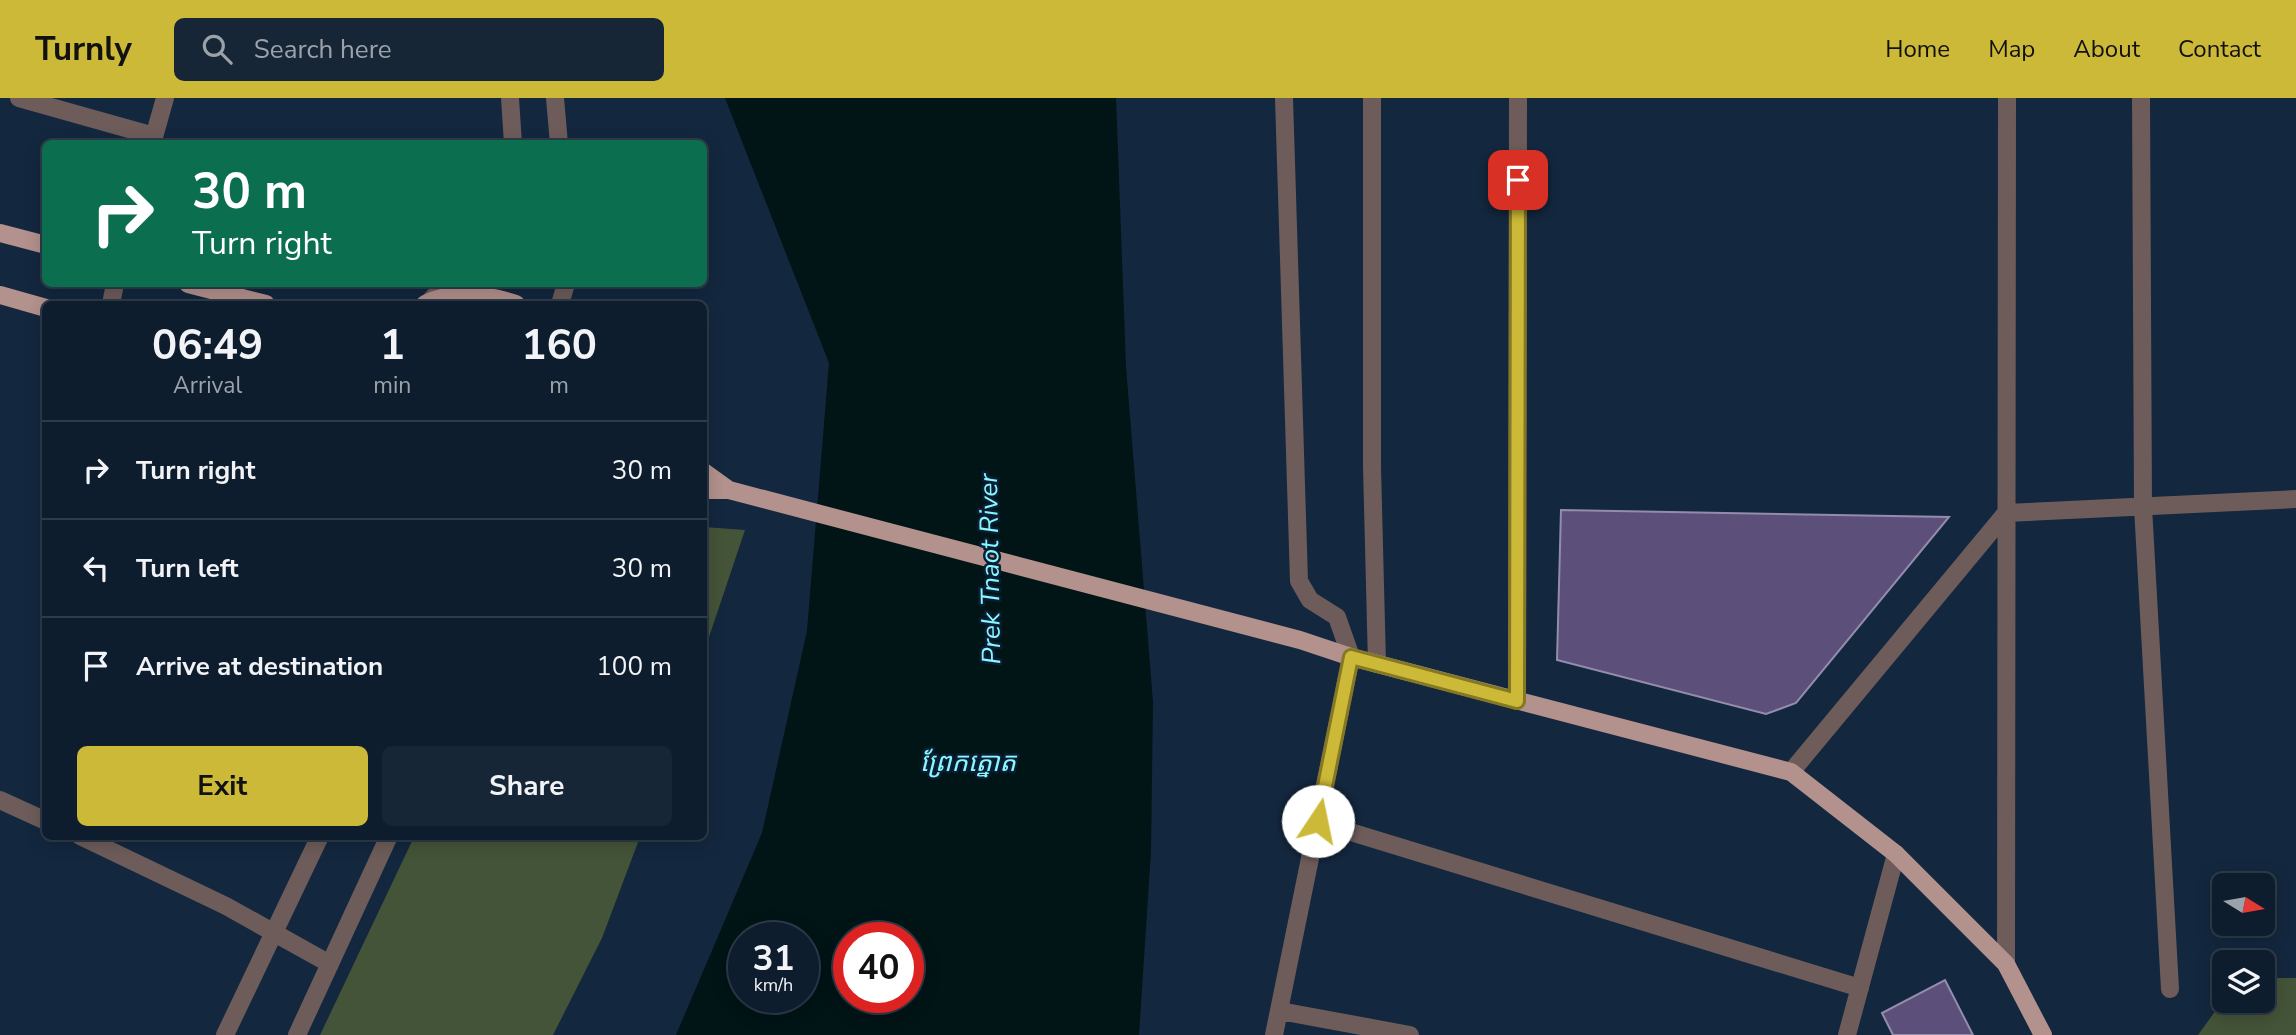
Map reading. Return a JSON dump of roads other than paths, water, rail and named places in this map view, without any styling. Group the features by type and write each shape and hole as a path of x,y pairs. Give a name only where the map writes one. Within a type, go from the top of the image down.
{"main road":[{"path":"0,233 42,244"},
{"path":"200,287 254,301"},
{"path":"434,301 474,294 506,301"},
{"path":"0,295 42,307"},
{"path":"707,474 729,490"},
{"path":"707,490 729,490 1790,772 1896,854 2006,964 2043,1035"}],"street":[{"path":"19,98 153,140 165,98"},
{"path":"510,98 513,140"},
{"path":"555,98 559,140"},
{"path":"1274,1035 1351,657 1337,617 1310,600 1299,581 1284,98"},
{"path":"1372,98 1372,467 1377,664"},
{"path":"1517,701 1518,98"},
{"path":"2006,964 2007,98"},
{"path":"2141,98 2143,507 2170,989"},
{"path":"429,301 443,287"},
{"path":"1790,772 2006,513 2296,499"},
{"path":"0,800 42,819"},
{"path":"1318,821 1860,988"},
{"path":"88,840 226,906 330,964"},
{"path":"225,1035 318,840"},
{"path":"297,1035 387,840"},
{"path":"1847,1035 1896,854"},
{"path":"1280,1011 1410,1035"}],"water":[{"name":"ព្រែកត្នោត","path":"725,98 1116,98 1126,367 1153,702 1151,851 1139,1035 676,1035 762,833 807,631 829,363"}],"water label":[{"name":"Prek Tnaot River","path":"990,569"}]}
